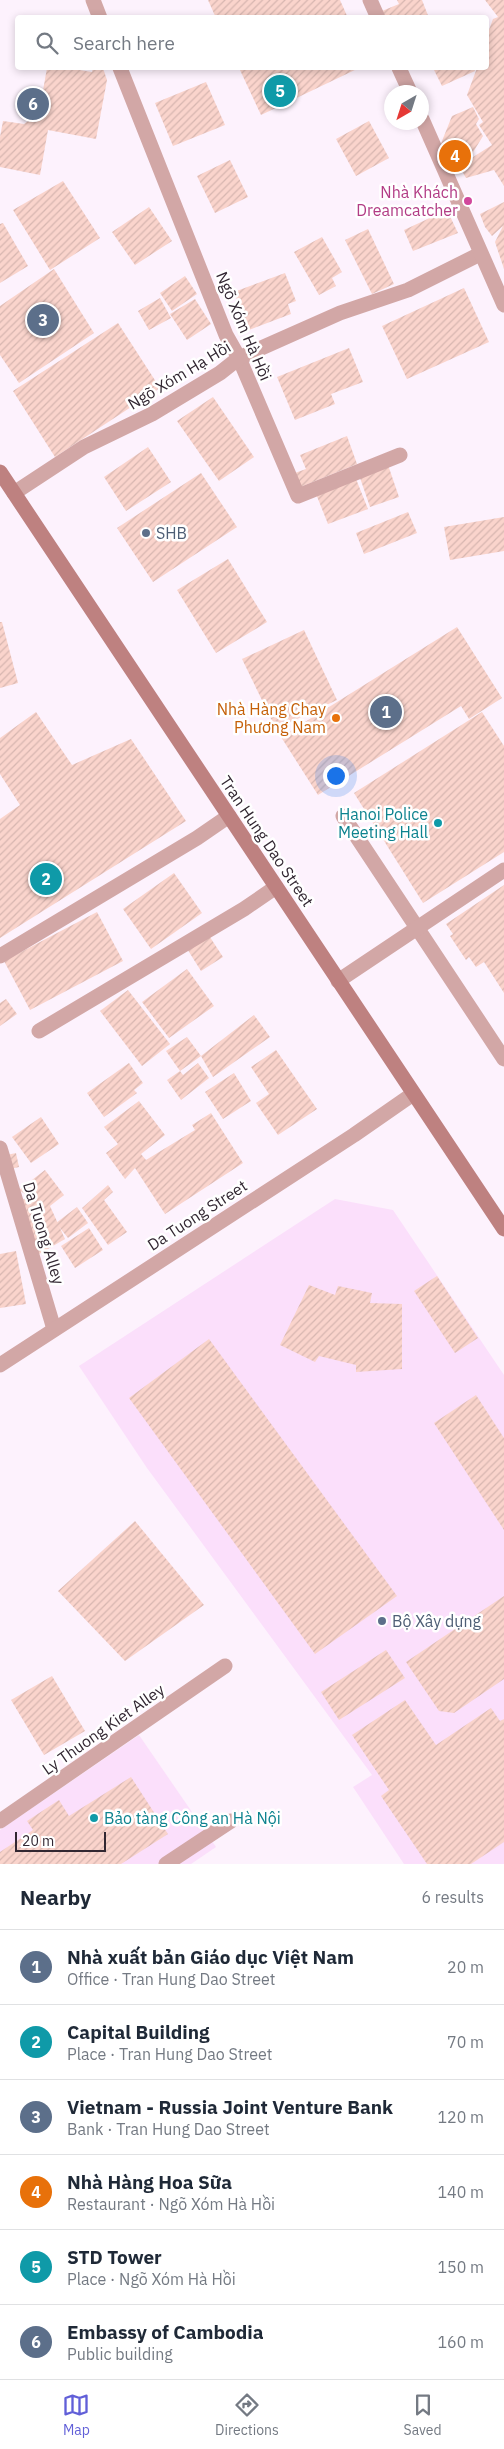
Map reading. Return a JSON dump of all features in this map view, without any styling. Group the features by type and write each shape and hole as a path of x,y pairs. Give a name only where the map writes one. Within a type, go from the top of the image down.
{"main road":[{"name":"Tran Hung Dao Street","path":"0,472 503,1227"}],"street":[{"path":"94,0 99,15"},
{"path":"370,0 377,15"},
{"name":"Ngõ Xóm Hà Hồi","path":"121,70 226,335 239,358 298,496 400,455"},
{"path":"400,70 407,85"},
{"path":"427,130 504,305"},
{"name":"Ngõ Xóm Hạ Hồi","path":"14,493 84,447 152,414 220,374 239,358 340,313 408,290 480,254"},
{"path":"0,956 197,838 229,816"},
{"path":"343,816 504,1059"},
{"path":"338,981 417,926 504,870"},
{"path":"39,1031 244,909 276,887"},
{"name":"Da Tuong Street","path":"0,1364 354,1135 413,1094"},
{"name":"Da Tuong Alley","path":"0,1148 54,1329"},
{"name":"Ly Thuong Kiet Alley","path":"0,1821 225,1666"},
{"path":"166,1864 231,1821"}],"shaded area":[{"name":"Bộ Xây dựng","path":"335,1199 393,1210 504,1375 504,1864 404,1864 353,1787 372,1775 147,1468 79,1366"},
{"path":"139,1735 216,1847 191,1864 0,1864 0,1830"}],"building":[{"path":"208,0 340,0 347,15 215,15"},
{"path":"397,0 422,0 428,15 383,15 382,11 399,4"},
{"path":"485,0 504,0 504,186 494,170 466,178 459,166 492,145 479,125 483,122 467,95 476,70 489,70 489,30 493,19 498,17"},
{"path":"47,70 92,72 92,70 104,70 107,80 96,139 48,130 40,175 0,167 0,137 3,121 24,124 39,113"},
{"path":"240,70 355,70 261,115"},
{"path":"434,70 475,70 475,71 442,86"},
{"path":"206,82 225,125 173,146 155,103"},
{"path":"473,107 479,119 476,124 483,136 472,154 453,164 440,146 452,116"},
{"path":"369,121 389,158 356,176 336,139"},
{"path":"230,160 248,197 215,213 197,176"},
{"path":"63,181 100,238 50,270 13,210"},
{"path":"504,202 504,269 495,242 503,226 492,236 485,227 480,214"},
{"path":"149,207 172,241 135,265 112,232"},
{"path":"447,210 458,233 413,251 404,230"},
{"path":"3,223 28,266 0,283 0,224"},
{"path":"368,229 394,284 372,294 345,240"},
{"path":"322,237 342,272 332,278 336,286 319,295 294,252"},
{"path":"54,269 94,333 19,383 0,355 0,306"},
{"path":"285,273 296,301 288,304 291,314 249,330 234,292"},
{"path":"185,276 197,294 172,311 160,293"},
{"path":"464,288 489,342 407,379 382,326"},
{"path":"160,298 171,318 149,330 138,311"},
{"path":"195,299 211,324 187,340 170,314"},
{"path":"118,323 160,388 55,457 13,391"},
{"path":"349,348 363,382 331,394 335,404 295,420 277,377"},
{"path":"213,397 254,457 219,481 177,421"},
{"path":"347,436 357,464 298,488 292,474 306,469 300,455"},
{"path":"148,447 171,482 126,511 104,477"},
{"path":"388,465 399,497 370,507 359,475"},
{"path":"201,473 237,527 153,582 117,528"},
{"path":"356,479 368,509 328,524 316,494"},
{"path":"408,512 417,533 364,554 356,533"},
{"path":"504,517 504,551 450,560 444,527"},
{"path":"228,559 267,622 216,653 177,590"},
{"path":"0,622 2,622 18,683 0,688"},
{"path":"457,627 502,698 469,719 461,706 318,795 281,737"},
{"path":"304,630 337,700 276,729 242,659"},
{"path":"36,712 72,765 131,739 186,821 0,938 0,819 20,805 0,774 0,738"},
{"name":"Hanoi Police Meeting Hall","path":"482,712 504,746 504,852 423,903 354,793"},
{"path":"174,873 202,913 151,949 123,909"},
{"path":"504,885 504,993 484,962 476,967 469,957 466,960 450,936 453,934 446,924"},
{"path":"97,912 123,961 30,1010 4,961"},
{"path":"206,931 223,957 201,971 184,944"},
{"path":"187,969 214,1006 169,1038 142,1002"},
{"path":"128,990 170,1044 142,1066 100,1011"},
{"path":"6,999 17,1014 0,1026 0,1003"},
{"path":"254,1015 270,1037 213,1077 201,1056"},
{"path":"187,1037 201,1056 180,1071 166,1051"},
{"path":"276,1050 317,1109 278,1135 256,1103 269,1094 251,1067"},
{"path":"129,1063 143,1083 134,1090 137,1093 104,1117 87,1093"},
{"path":"198,1063 209,1078 181,1100 167,1080 180,1071 183,1075"},
{"path":"234,1073 251,1101 223,1119 205,1092"},
{"path":"139,1101 165,1135 141,1154 146,1160 195,1130 192,1125 211,1113 243,1163 165,1214 135,1168 125,1179 106,1153 118,1144 104,1127"},
{"path":"41,1117 59,1144 31,1163 12,1137"},
{"path":"16,1153 19,1167 6,1170 2,1156"},
{"path":"45,1170 64,1195 50,1206 65,1239 34,1257 17,1204 28,1196 19,1190"},
{"path":"108,1185 113,1192 104,1200 127,1232 108,1245 82,1208"},
{"path":"77,1207 88,1223 68,1238 56,1223"},
{"path":"89,1228 103,1250 75,1268 61,1246"},
{"path":"16,1251 26,1304 0,1308 0,1254"},
{"path":"437,1276 478,1338 455,1353 414,1291"},
{"path":"309,1285 335,1295 338,1286 372,1293 370,1303 402,1304 402,1369 356,1372 356,1365 319,1356 315,1362 280,1345"},
{"path":"209,1339 397,1596 315,1654 129,1398"},
{"path":"476,1395 504,1438 504,1530 434,1423"},
{"path":"135,1521 204,1605 125,1661 58,1591"},
{"path":"504,1596 504,1679 454,1713 439,1711 406,1662"},
{"path":"386,1650 405,1678 339,1720 321,1692"},
{"path":"52,1676 85,1731 44,1755 11,1700"},
{"path":"405,1700 436,1745 491,1708 500,1721 504,1719 504,1842 471,1864 427,1864 381,1796 389,1790 352,1735"},
{"name":"Bảo tàng Công an Hà Nội","path":"131,1777 168,1834 121,1864 0,1864 0,1852 33,1830 27,1821 59,1800 69,1816"}],"place":[{"name":"STD Tower","path":"280,91"},
{"name":"Embassy of Cambodia","path":"33,104"},
{"name":"Nhà Hàng Hoa Sữa","path":"455,156"},
{"name":"Nhà Khách Dreamcatcher","path":"468,201"},
{"name":"Vietnam - Russia Joint Venture Bank","path":"43,320"},
{"name":"SHB","path":"146,533"},
{"name":"Nhà xuất bản Giáo dục Việt Nam","path":"386,712"},
{"name":"Nhà Hàng Chay Phương Nam","path":"336,718"},
{"name":"Hanoi Police Meeting Hall","path":"438,823"},
{"name":"Capital Building","path":"46,879"},
{"name":"Bộ Xây dựng","path":"382,1621"},
{"name":"Bảo tàng Công an Hà Nội","path":"94,1818"}]}
